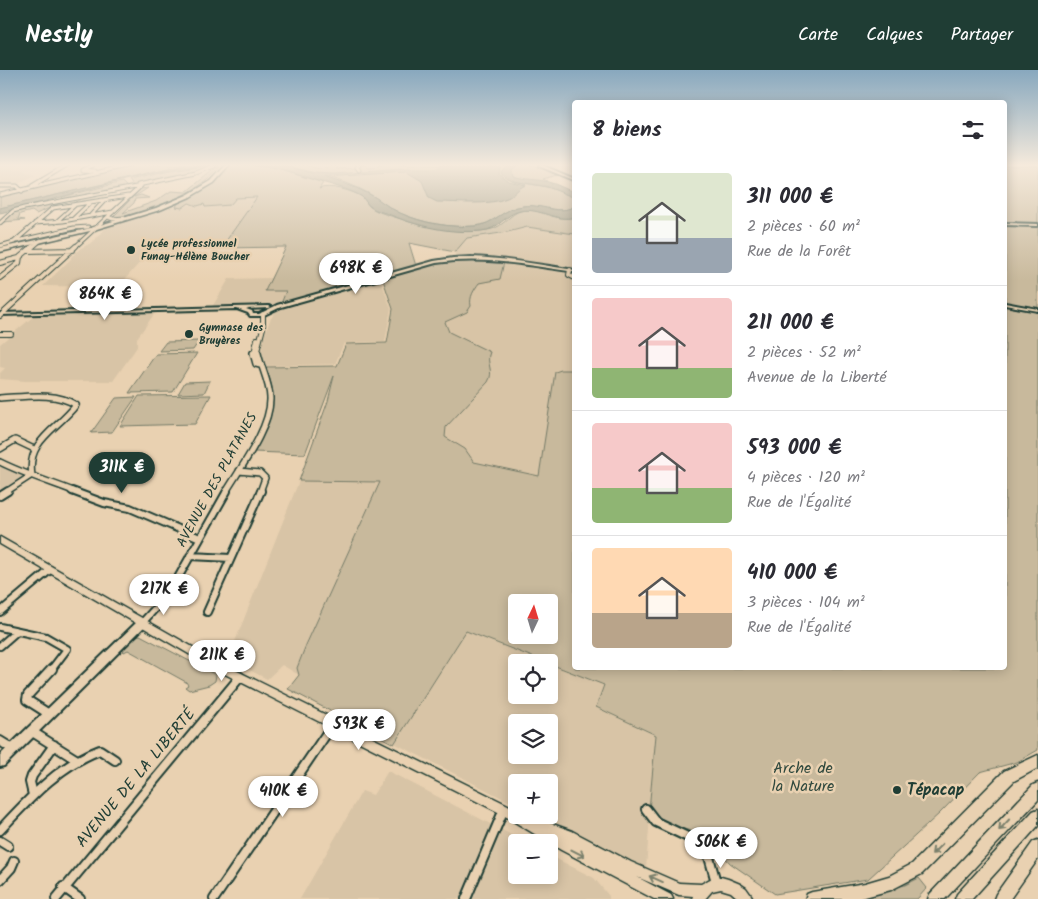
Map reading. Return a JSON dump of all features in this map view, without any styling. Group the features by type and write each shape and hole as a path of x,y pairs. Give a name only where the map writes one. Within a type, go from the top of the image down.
{"main road":[{"path":"0,248 41,240 98,225 166,204"},
{"path":"0,248 149,212 170,204"},
{"path":"0,540 142,624 240,677 508,812"},
{"path":"812,899 865,890 891,883 917,869 1009,776 1038,761"},
{"path":"935,899 1038,790"},
{"path":"962,899 1038,816"},
{"path":"530,824 565,846 667,899"},
{"path":"536,824 568,835 628,866 679,889 700,895 716,882 726,883 736,888 747,899"},
{"path":"1001,899 1038,847"}],"street":[{"path":"0,223 13,212 51,204"},
{"path":"12,243 53,208 76,204"},
{"path":"56,222 76,204"},
{"path":"73,219 89,204"},
{"path":"91,215 102,204"},
{"path":"1,315 121,204"},
{"path":"35,223 56,222 113,212"},
{"path":"1007,224 1038,225"},
{"path":"0,248 12,243 74,228 98,225"},
{"path":"0,263 19,258 41,240"},
{"path":"27,251 73,250"},
{"path":"0,278 19,263 19,258"},
{"path":"1,315 238,308 253,312 263,311 436,262 454,259 510,261 572,271"},
{"path":"1007,304 1038,310"},
{"name":"AVENUE DES PLATANES","path":"142,624 170,592 263,427 270,404 269,391 257,351 263,328 263,311"},
{"name":"AVENUE DES PLATANES","path":"253,312 260,325 253,351 256,364 260,365"},
{"path":"0,334 11,334"},
{"path":"0,398 56,398 74,403 76,406 34,448 30,462 32,475"},
{"path":"0,450 15,440 34,448"},
{"path":"0,462 24,474 32,475 104,503 130,508 200,538"},
{"path":"207,612 265,482 265,478 260,473 239,471"},
{"path":"0,496 32,475"},
{"path":"190,556 231,558"},
{"path":"0,612 50,570"},
{"path":"0,762 142,624"},
{"path":"0,627 46,637 67,648 63,656 28,695 27,700 49,714"},
{"path":"0,646 16,632"},
{"name":"AVENUE DE LA LIBERTÉ","path":"56,899 63,887 240,677"},
{"path":"214,899 333,724"},
{"path":"32,731 77,760"},
{"path":"0,741 13,749"},
{"path":"33,795 30,782 32,776 54,745"},
{"path":"0,830 33,795 90,752 100,750 115,760"},
{"path":"646,809 656,822 696,841 709,857 716,882"},
{"path":"466,899 504,810"},
{"path":"0,880 14,862"},
{"path":"63,887 80,899"}],"shaded area":[{"path":"19,204 38,204 0,213 0,208"},
{"name":"Lycée professionnel Funay-Hélène Boucher","path":"176,204 176,207 186,204 197,206 204,204 205,207 216,204 252,204 221,248 150,251 103,304 92,305 108,287 43,286 71,257 81,248 91,243 108,226"},
{"path":"368,204 385,204 417,220 456,226 482,225 516,207 523,206 536,206 556,210 572,208 572,217 561,218 527,210 510,215 493,228 469,232 445,230 410,222"},
{"path":"526,227 572,233 572,370 561,370 548,425 542,470 513,544 466,631 526,654 508,654 508,704 558,704 558,667 604,685 596,707 656,735 646,869 555,824 558,824 558,774 508,774 508,801 288,689 299,675 282,665 267,679 228,659 299,481 380,482 329,395 346,344 387,343 393,309 382,277 429,264 455,260 455,252 467,238 508,233"},
{"path":"272,278 266,291 286,291 281,304 212,307 229,279"},
{"path":"381,280 391,309 385,342 344,343 335,364 266,366 260,348 270,320 278,308"},
{"path":"155,313 137,338 137,347 113,381 26,381 0,379 0,373 5,368 0,367 0,344 34,316"},
{"path":"0,462 25,476 0,492"},
{"path":"388,771 510,834 508,834 508,884 558,884 558,860 594,878 609,896 609,899 300,899 362,791 373,795"}],"green space":[{"path":"0,204 19,204 0,208"},
{"path":"49,204 59,204 36,214 32,211 20,214 18,219 25,220 3,222 14,212"},
{"path":"126,204 133,204 123,213 149,204 163,204 118,218 113,217"},
{"path":"178,204 188,204 182,208 176,207"},
{"path":"191,204 231,204 205,207 204,204 197,206"},
{"path":"252,204 367,204 384,214 410,222 462,231 495,228 513,214 527,210 563,218 572,218 572,234 527,227 467,238 455,252 409,243 416,266 281,304 286,291 265,291 286,247 221,248"},
{"path":"383,204 572,204 572,208 563,210 530,206 516,207 488,223 475,226 427,222 391,209"},
{"name":"Arche de la Nature","path":"1007,204 1038,204 1038,750 1017,762 980,772 940,813 868,879 775,894 730,863 714,845 691,831 671,825 649,810 656,735 596,707 604,685 558,667 558,654 525,654 466,631 394,744 288,689 299,675 297,668 306,645 380,482 299,481 328,401 334,376 305,454 254,452 272,411 272,391 265,367 337,366 346,344 387,343 393,309 382,277 442,263 487,261 504,262 500,279 479,283 472,294 471,306 467,312 445,322 449,332 490,352 491,374 488,382 446,427 445,437 465,449 474,462 539,476 555,372 572,370 572,670 1007,670"},
{"path":"199,341 193,350 159,351 166,342"},
{"path":"197,353 173,392 129,393 156,354"},
{"path":"210,381 204,393 178,394 185,382"},
{"path":"211,395 195,424 120,426 139,396"},
{"path":"136,397 112,432 91,433 116,398"},
{"path":"140,635 216,675 215,681 209,685 189,690 185,687 188,685 186,682 128,650 123,651 129,641"},
{"path":"919,878 927,888 917,899 846,899 905,885"}],"place":[{"name":"Lycée professionnel Funay-Hélène Boucher","path":"131,250"},
{"name":"Gymnase des Bruyères","path":"189,334"},
{"name":"Tépacap","path":"897,790"}]}
